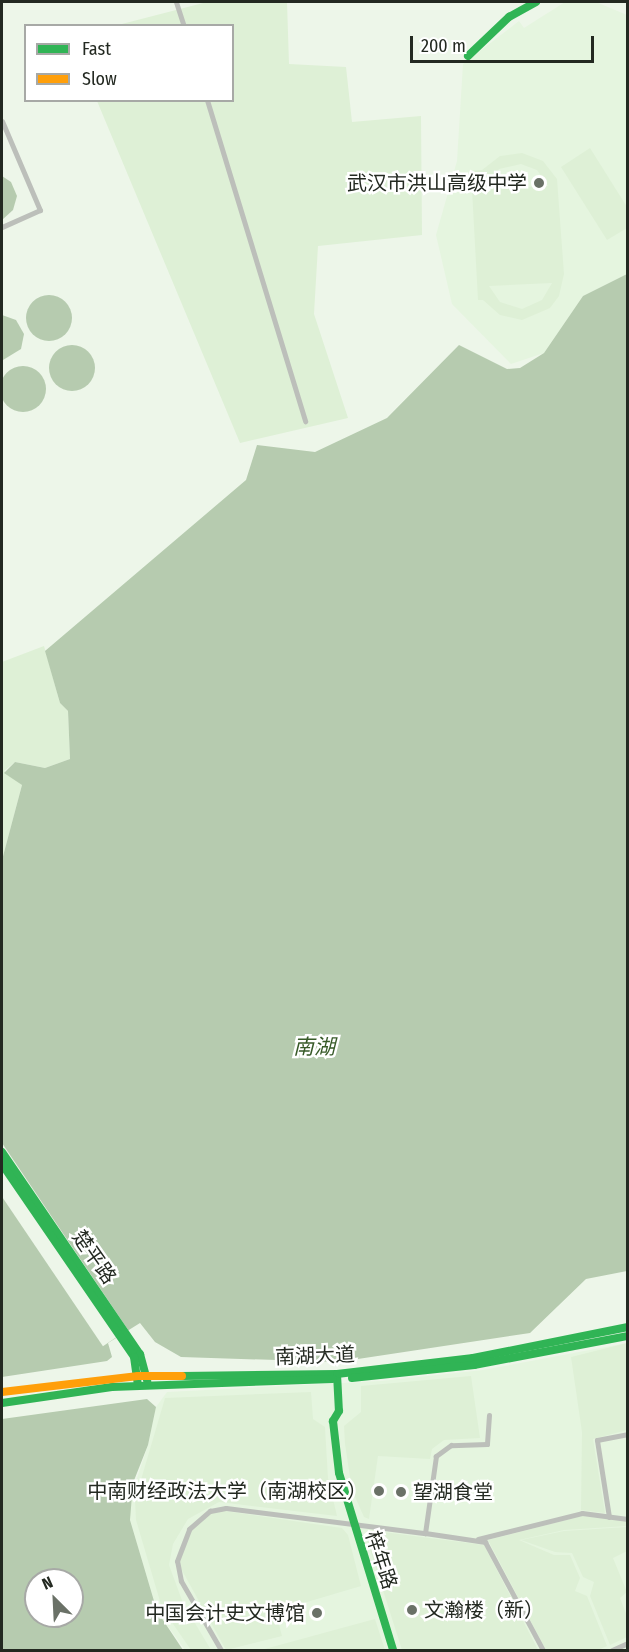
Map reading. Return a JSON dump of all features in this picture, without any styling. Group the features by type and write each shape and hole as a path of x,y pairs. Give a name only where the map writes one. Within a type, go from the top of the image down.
{"main road":[{"path":"468,56 508,17 536,2"},
{"name":"楚平路","path":"2,1152 122,1333"},
{"name":"楚平路","path":"2,1164 144,1362 142,1381"},
{"name":"南湖大道","path":"337,1376 473,1358 627,1327"},
{"name":"南湖大道","path":"2,1392 142,1381 337,1376 474,1365 627,1336"},
{"name":"梓年路","path":"337,1376 339,1411 333,1421 337,1455 352,1525 393,1650"},
{"name":"南湖大道","path":"2,1403 142,1381"}],"street":[{"path":"176,2 183,24"},
{"path":"208,102 305,421"},
{"path":"2,121 40,210 2,227"},
{"path":"425,1533 436,1456 451,1446 487,1444 489,1415"},
{"path":"609,1517 597,1440 627,1434"},
{"path":"221,1650 178,1570 181,1543 200,1518 225,1508 478,1539 485,1542 543,1650"},
{"path":"478,1539 582,1514 627,1520"},
{"path":"627,1599 627,1608"},
{"path":"612,1650 627,1643"}],"shaded area":[{"path":"207,2 287,2 289,64 346,67 352,122 421,116 422,235 318,246 314,314 348,418 240,443 97,102 234,102 234,24 122,24"},
{"name":"武汉市洪山高级中学","path":"565,2 596,2 627,15 627,274 583,296 544,353 511,364 452,304 436,235 457,161 463,64 519,21 524,28"},
{"path":"590,148 627,207 627,228 607,240 561,167"},
{"path":"522,153 543,161 557,179 564,274 559,296 550,308 522,320 500,315 483,300 478,300 471,171 482,170 500,156","holes":["521,164 537,170 548,186 485,189 499,169","552,283 542,300 522,309 500,302 489,286"]},
{"path":"44,646 60,703 68,711 70,759 45,768 15,762 4,771 22,785 2,860 2,662"},
{"name":"中南财经政法大学（南湖校区）","path":"627,1343 627,1650 185,1650 157,1611 130,1520 130,1499 148,1445 156,1407 167,1392 381,1381 483,1370"},
{"path":"627,1343 627,1430 593,1439 605,1513 581,1510 582,1432 571,1357"},
{"path":"471,1376 480,1438 444,1440 432,1449 430,1459 378,1456 369,1519 364,1517 352,1490 344,1426 361,1412 361,1386"},
{"path":"311,1392 313,1419 325,1427 328,1478 337,1516 219,1502 188,1519 173,1544 169,1565 183,1603 211,1650 191,1650 162,1608 136,1520 135,1500 165,1398"},
{"path":"224,1511 342,1528 348,1535 361,1586 280,1610 276,1613 282,1636 226,1650 179,1565 180,1554 193,1528 212,1513"},
{"path":"582,1516 627,1521 627,1526 564,1530 519,1540 554,1555 570,1555 580,1578 575,1591 587,1596 607,1646 598,1650 546,1650 488,1540"},
{"path":"627,1527 627,1551 613,1558 627,1592 620,1598 627,1616 627,1637 610,1645 590,1596 594,1582 583,1577 572,1553 555,1552 521,1540 564,1531"},
{"path":"375,1531 484,1545 538,1650 402,1650 367,1540"},
{"path":"375,1619 385,1650 261,1650"}],"water":[{"path":"2,176 11,182 17,196 13,210 2,220"},
{"name":"南湖","path":"627,274 627,1271 586,1279 530,1333 338,1362 181,1357 155,1342 140,1323 108,1343 112,1357 107,1361 2,1377 2,860 22,785 4,773 15,762 45,768 70,759 68,711 60,703 45,651 246,480 257,445 315,452 387,418 459,345 507,369 520,368 544,353 583,296"},
{"path":"49,295 65,302 72,318 65,334 49,341 33,334 26,318 33,302"},
{"path":"2,315 16,320 24,334 21,349 3,360"},
{"path":"72,345 88,352 95,368 88,384 72,391 56,384 49,368 56,352"},
{"path":"23,366 39,373 46,389 39,405 23,412 7,405 0,389 7,373"},
{"path":"147,1399 156,1407 148,1445 133,1483 130,1520 157,1611 183,1650 2,1650 2,1419"}],"pier":[{"path":"2,1143 128,1330 103,1346 2,1197"}],"traffic: fast":[{"path":"468,56 509,17 536,2"},
{"path":"2,1152 140,1354 147,1381"},
{"path":"2,1164 134,1357 138,1385"},
{"path":"182,1376 337,1374 473,1358 628,1327"},
{"path":"352,1378 474,1365 628,1336"},
{"path":"337,1374 339,1411 333,1421 339,1473 393,1650"},
{"path":"2,1403 112,1387 333,1379"}],"traffic: slow":[{"path":"2,1392 138,1376 182,1376"}],"place":[{"name":"武汉市洪山高级中学","path":"539,183"},
{"name":"中南财经政法大学（南湖校区）","path":"379,1491"},
{"name":"望湖食堂","path":"401,1492"},
{"name":"文瀚楼（新）","path":"412,1610"},
{"name":"中国会计史文博馆","path":"317,1613"}]}
